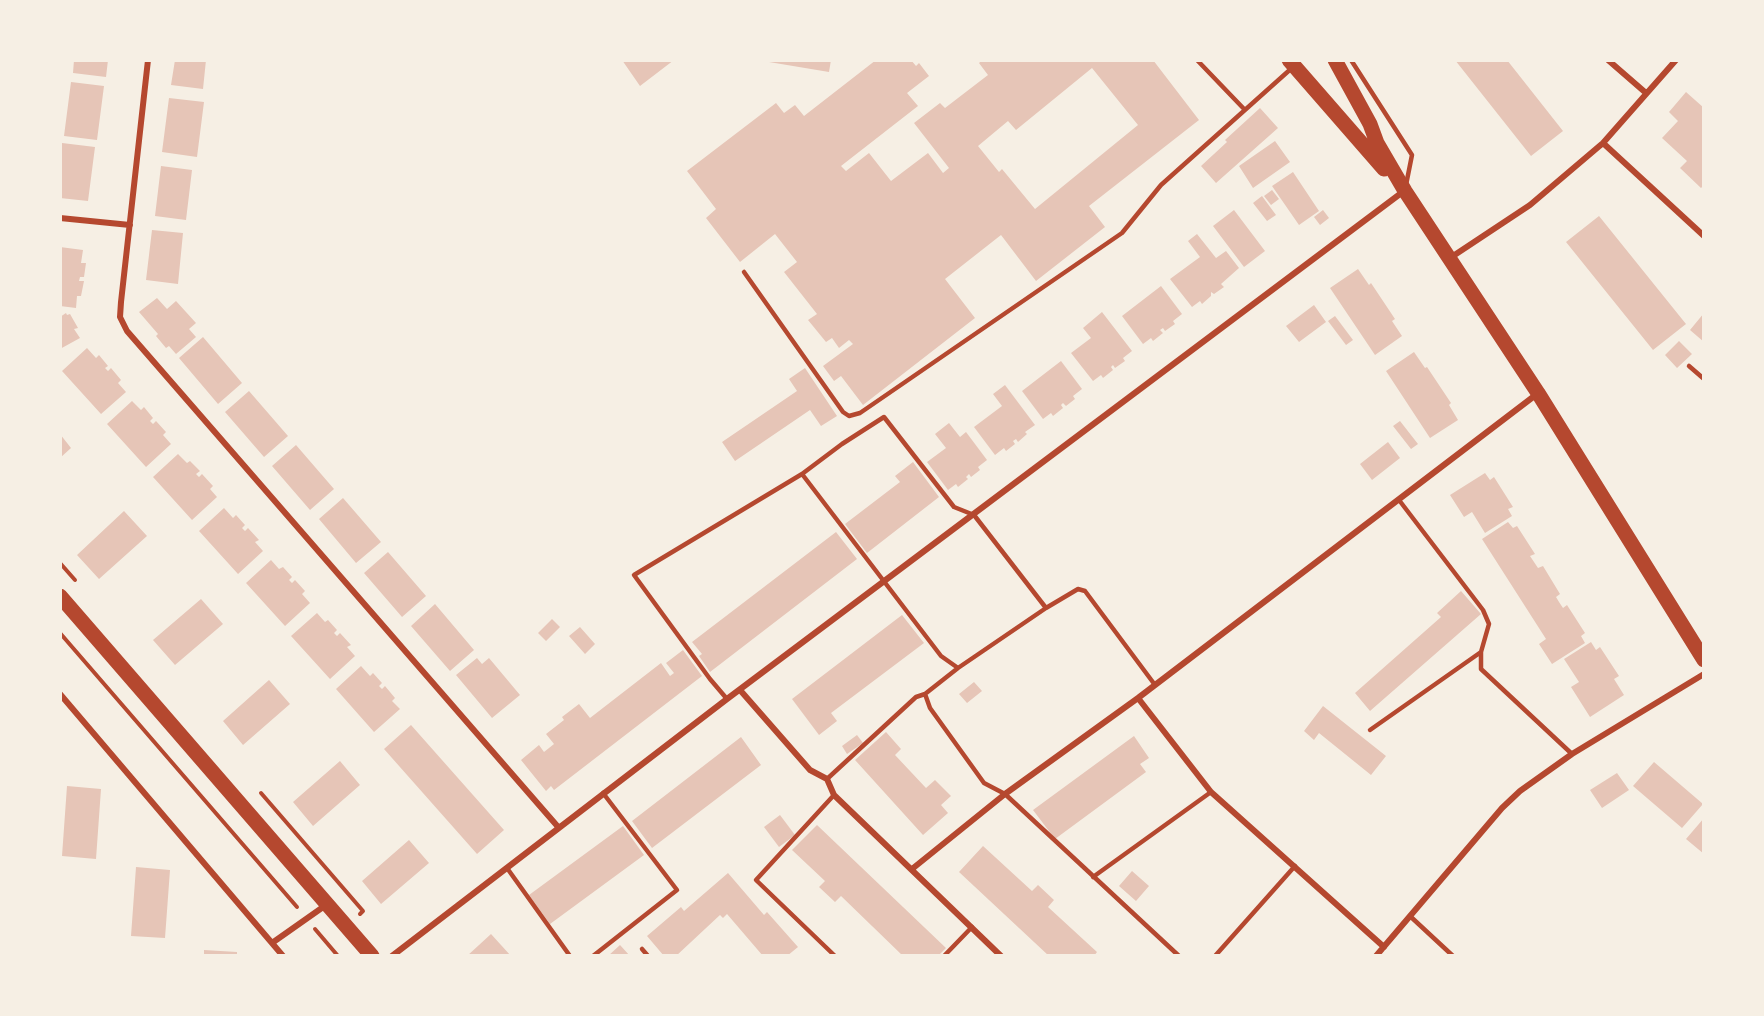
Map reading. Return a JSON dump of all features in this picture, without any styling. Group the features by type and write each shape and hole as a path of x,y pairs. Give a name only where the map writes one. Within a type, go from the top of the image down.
{"main road":[{"path":"1335,60 1370,124 1377,143 1405,191 1538,393 1704,660"},
{"path":"1292,63 1405,191"},
{"path":"60,596 372,956"}],"street":[{"path":"148,60 120,317 127,331 559,828"},
{"path":"1608,60 1646,93"},
{"path":"1449,258 1530,205 1603,142 1676,60"},
{"path":"1603,142 1704,236"},
{"path":"392,956 727,699 1405,191"},
{"path":"60,218 130,225"},
{"path":"912,869 1005,794 1155,685 1538,393"},
{"path":"1376,956 1502,808 1520,791 1572,754 1704,674"},
{"path":"740,690 810,770 827,779 834,795 1001,956"},
{"path":"60,694 283,956"},
{"path":"1137,698 1210,792 1384,947"},
{"path":"273,943 327,905"}],"lane":[{"path":"1197,60 1245,110"},
{"path":"1351,60 1412,154 1405,191"},
{"path":"744,272 843,412 849,416 860,412 1122,232 1161,185 1245,110 1292,63"},
{"path":"1689,366 1704,380"},
{"path":"727,699 710,680 634,575 802,474 842,444 884,417 954,507 974,515 1046,608"},
{"path":"802,474 882,582 941,656 958,668"},
{"path":"1399,500 1483,610 1490,624 1481,652 1481,669 1572,754"},
{"path":"827,779 916,697 925,694 958,668 1078,589 1085,591 1155,685"},
{"path":"1370,730 1481,652"},
{"path":"925,694 930,708 984,783 1005,794 1179,956"},
{"path":"1093,877 1210,792"},
{"path":"593,956 677,890 603,793"},
{"path":"834,795 756,880 835,956"},
{"path":"1215,956 1295,866"},
{"path":"507,868 570,956"},
{"path":"1411,917 1453,956"},
{"path":"944,956 972,927"},
{"path":"642,949 648,956"}],"path":[{"path":"60,633 338,956"}],"building":[{"path":"74,60 108,60 106,77 73,73"},
{"path":"175,60 206,60 203,89 171,85"},
{"path":"622,60 674,60 640,86"},
{"path":"770,60 831,60 829,72 769,62"},
{"path":"876,60 911,60 916,66 919,63 929,76 907,93 918,106 841,166 846,171 869,153 891,181 928,153 943,173 949,168 914,123 940,103 945,108 988,75 979,63 982,60 1153,60 1199,120 1089,206 1105,227 1036,281 1001,235 945,279 975,318 863,405 841,376 834,381 823,366 853,344 849,340 839,348 832,338 826,342 808,320 817,314 784,272 797,262 775,234 740,262 706,218 716,209 687,171 776,103 784,113 795,105 804,116","holes":["1092,68 1138,125 1035,209 1002,169 999,172 978,146 1008,121 1016,130"]},
{"path":"1455,60 1507,60 1563,131 1531,156"},
{"path":"71,82 104,86 97,140 64,136"},
{"path":"1686,92 1704,108 1704,185 1701,188 1680,168 1687,161 1662,138 1678,121 1669,112"},
{"path":"169,98 204,102 197,157 162,152"},
{"path":"1260,108 1278,128 1216,183 1201,166"},
{"path":"1275,141 1290,162 1253,188 1239,166"},
{"path":"62,143 95,147 88,201 60,198"},
{"path":"161,166 192,170 186,220 155,216"},
{"path":"1293,172 1319,211 1299,225 1272,186"},
{"path":"1272,190 1279,199 1271,205 1264,196"},
{"path":"1262,196 1276,215 1267,221 1253,203"},
{"path":"1234,210 1265,251 1244,267 1213,226"},
{"path":"1323,210 1329,218 1320,225 1314,217"},
{"path":"1599,216 1686,324 1653,350 1566,242"},
{"path":"152,230 183,233 178,284 146,280"},
{"path":"1197,234 1216,258 1226,251 1239,268 1221,284 1224,287 1214,294 1211,292 1211,296 1202,304 1200,301 1192,307 1170,279 1200,257 1188,241"},
{"path":"60,247 83,250 81,263 86,263 84,277 80,277 79,281 84,281 81,296 77,296 76,308 60,306"},
{"path":"1358,269 1369,285 1371,283 1395,319 1392,321 1402,336 1375,355 1330,288"},
{"path":"1161,286 1182,314 1173,321 1175,324 1165,331 1163,328 1160,330 1163,333 1153,341 1151,338 1143,344 1122,316"},
{"path":"157,298 167,309 176,301 196,323 189,329 196,337 176,354 169,346 166,348 156,336 158,334 139,312"},
{"path":"1314,305 1326,322 1299,342 1286,326"},
{"path":"1102,312 1132,351 1123,358 1125,361 1115,368 1113,365 1111,367 1113,370 1103,378 1101,375 1093,381 1071,353 1091,338 1083,328"},
{"path":"66,313 70,314 78,328 74,329 80,338 60,349 60,317"},
{"path":"1704,313 1704,342 1690,330"},
{"path":"1335,316 1353,340 1346,345 1328,321"},
{"path":"203,337 242,383 218,404 179,358"},
{"path":"1679,341 1692,354 1677,368 1665,355"},
{"path":"87,348 96,358 99,355 108,366 105,368 108,371 111,368 121,380 118,383 126,392 101,414 62,371"},
{"path":"1414,352 1451,403 1449,405 1458,420 1430,438 1386,371"},
{"path":"1061,361 1082,389 1066,406 1063,403 1061,405 1063,408 1053,416 1051,413 1043,419 1022,391"},
{"path":"805,368 837,416 821,426 810,410 735,461 722,442 797,391 789,379"},
{"path":"1005,385 1035,425 1025,432 1027,434 1018,442 1016,439 1013,441 1015,444 1006,451 1004,448 995,455 974,427 1002,406 993,394"},
{"path":"249,391 288,436 264,457 225,412"},
{"path":"132,401 141,410 144,407 153,418 150,421 153,424 156,421 166,432 163,435 171,444 146,467 107,424"},
{"path":"1400,421 1418,444 1411,449 1393,426"},
{"path":"949,423 960,437 966,432 987,460 978,467 980,470 971,477 969,474 966,477 968,479 958,487 956,484 948,490 927,462 946,448 935,434"},
{"path":"60,434 71,448 60,458"},
{"path":"1388,442 1400,458 1372,480 1360,464"},
{"path":"296,445 334,489 310,510 272,466"},
{"path":"178,454 200,471 196,474 199,477 202,474 213,486 210,489 217,497 192,520 153,477"},
{"path":"913,462 939,497 867,553 845,524 900,482 895,476"},
{"path":"1485,473 1490,480 1494,477 1513,507 1508,509 1512,516 1485,533 1472,512 1464,517 1450,495"},
{"path":"343,498 381,542 356,563 319,519"},
{"path":"224,508 233,518 236,515 245,525 242,528 245,531 248,528 259,540 255,542 263,551 238,574 199,531"},
{"path":"124,511 147,536 99,579 77,555"},
{"path":"1508,522 1513,528 1517,526 1535,554 1530,556 1538,568 1543,566 1560,594 1556,597 1559,602 1563,608 1567,605 1585,633 1581,636 1585,643 1552,664 1539,644 1546,639 1482,539"},
{"path":"836,532 857,559 710,672 699,656 702,654 692,642"},
{"path":"388,552 426,596 402,617 364,573"},
{"path":"271,560 279,569 283,567 292,577 289,580 292,583 295,580 305,591 302,594 310,603 285,626 246,583"},
{"path":"1461,591 1481,614 1370,711 1355,693 1441,617 1437,613"},
{"path":"201,599 223,624 175,665 153,640"},
{"path":"435,604 474,650 450,671 411,626"},
{"path":"317,613 337,630 334,633 337,636 340,633 351,645 347,647 355,656 330,679 291,636"},
{"path":"902,615 924,643 831,713 837,721 819,735 792,699"},
{"path":"552,619 560,627 546,641 538,633"},
{"path":"580,627 595,644 585,654 569,636"},
{"path":"1591,642 1596,650 1600,647 1619,676 1614,679 1624,695 1590,717 1571,687 1579,682 1564,659"},
{"path":"683,650 702,676 554,790 551,786 546,791 521,760 539,745 544,752 554,744 546,734 564,720 562,717 579,704 590,718 661,663 670,676 674,673 666,663"},
{"path":"477,658 482,664 489,658 520,695 492,718 456,675"},
{"path":"361,666 370,676 373,673 382,683 379,686 382,689 385,686 395,698 392,701 400,709 374,732 336,689"},
{"path":"269,680 290,704 243,745 223,721"},
{"path":"974,682 982,691 967,703 959,694"},
{"path":"1323,706 1386,756 1371,775 1319,733 1314,740 1304,731"},
{"path":"411,725 504,830 477,854 384,749"},
{"path":"886,732 901,749 895,755 926,788 935,780 951,796 941,805 948,813 923,835 855,760"},
{"path":"857,735 863,743 847,754 842,746"},
{"path":"1134,736 1149,758 1140,764 1146,772 1055,839 1033,810"},
{"path":"741,737 761,765 652,848 632,821"},
{"path":"340,761 360,785 313,826 293,802"},
{"path":"1654,762 1703,804 1682,828 1633,786"},
{"path":"1617,773 1629,790 1602,808 1590,790"},
{"path":"67,786 101,789 96,859 62,856"},
{"path":"780,815 795,835 779,847 764,827"},
{"path":"1704,818 1704,854 1686,839"},
{"path":"817,825 946,948 938,956 903,956 841,896 835,902 819,887 825,881 792,850"},
{"path":"623,826 644,855 550,924 529,895"},
{"path":"409,840 429,863 381,904 362,881"},
{"path":"983,846 1032,891 1038,885 1054,900 1048,907 1097,952 1094,956 1049,956 959,872"},
{"path":"136,867 170,870 165,938 131,936"},
{"path":"1132,871 1149,886 1136,901 1119,886"},
{"path":"728,873 764,915 767,912 798,947 787,956 763,956 727,914 723,918 720,915 676,956 664,956 647,936 681,907 684,911"},
{"path":"491,934 511,956 467,956"},
{"path":"620,945 630,956 608,956"},
{"path":"204,950 237,952 237,956 204,956"}]}
